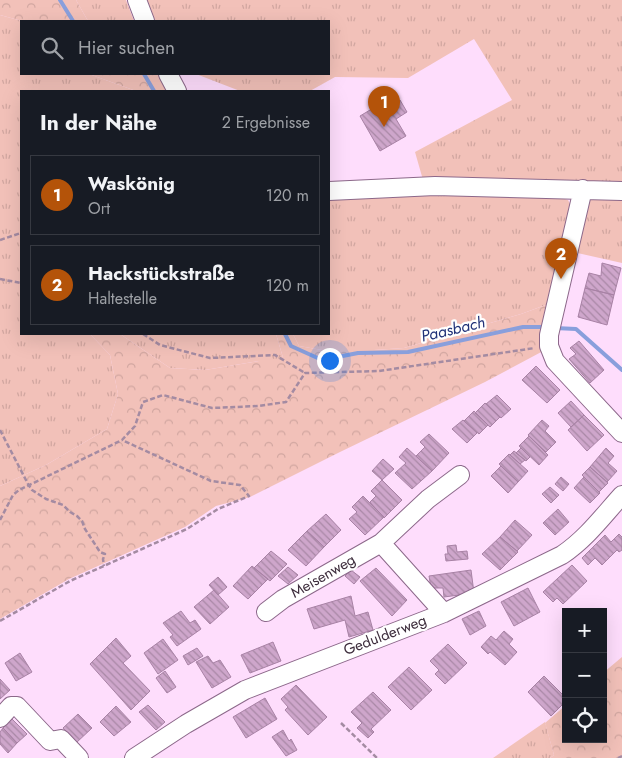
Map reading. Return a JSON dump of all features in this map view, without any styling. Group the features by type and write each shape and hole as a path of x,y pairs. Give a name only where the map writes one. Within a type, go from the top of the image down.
{"street":[{"path":"137,0 145,20"},
{"path":"169,75 176,90"},
{"path":"330,191 435,186 622,191"},
{"path":"583,189 550,334 555,361 622,433"},
{"name":"Meisenweg","path":"266,612 283,599 381,543 428,498 460,474"},
{"name":"Gedulderweg","path":"134,758 186,724 245,690 444,613 554,559 574,547 622,495"},
{"path":"381,543 444,613"},
{"path":"0,718 11,706 17,706 50,741 61,738 79,758"}],"path":[{"path":"0,240 20,233"},
{"path":"0,279 20,283"},
{"path":"145,335 160,345 210,358 275,354 305,374 379,371 550,334"},
{"path":"0,520 13,495 28,484 73,465 122,440 135,426 143,402 163,396 212,408 286,402 305,374"},
{"path":"0,430 32,490 46,500 63,505 82,521 84,529 100,552 105,554 103,559 104,566"},
{"path":"0,621 70,581 187,529 218,508 249,496 240,485 211,481 122,440"},
{"path":"341,723 377,758"},
{"path":"618,758 622,756"}],"green space":[{"path":"0,0 76,0 87,20 20,20 0,15"},
{"path":"76,0 126,0 134,20 87,20"},
{"path":"147,0 622,0 622,186 423,180 415,152 512,100 474,39 408,78 335,77 312,90 237,90 199,75 330,75 330,20 155,20"},
{"path":"0,15 20,20 20,75 92,75 133,90 20,90 20,335 91,335 110,355 118,394 107,429 46,465 0,486"},
{"path":"92,75 160,75 167,90 133,90"},
{"path":"435,191 552,195 568,200 574,211 551,303 521,314 404,348 322,350 299,346 294,335 330,335 330,196"},
{"path":"587,195 622,197 622,263 573,252"},
{"path":"551,303 545,350 485,382 250,497 216,506 185,527 69,579 0,619 0,486 46,465 107,429 118,394 110,355 91,335 121,335 170,368 205,370 259,361 284,361 276,335 294,335 299,346 322,350 404,348 521,314"},
{"path":"121,335 276,335 284,361 259,361 205,370 170,368"},
{"path":"622,657 622,758 550,758 554,755 545,723 562,708 562,743 607,743 607,670"},
{"path":"545,722 554,755 550,758 493,758"}],"building":[{"path":"400,100 407,112 396,119 406,136 380,151 360,116 385,101 389,107"},
{"path":"602,263 621,268 614,295 585,288 589,273 601,276"},
{"path":"585,288 614,295 607,325 578,317"},
{"path":"579,341 604,370 590,383 569,359 576,354 570,348"},
{"path":"536,366 560,390 547,403 522,380"},
{"path":"497,395 511,409 501,418 486,404"},
{"path":"571,401 584,415 571,427 558,413"},
{"path":"485,403 500,417 490,427 475,413"},
{"path":"474,411 488,425 479,434 464,421"},
{"path":"584,415 604,435 587,451 568,430"},
{"path":"463,420 477,433 467,443 452,429"},
{"path":"542,420 549,426 545,431 556,442 546,452 528,435"},
{"path":"429,434 449,453 432,471 416,456 425,447 420,442"},
{"path":"529,436 548,455 539,465 519,446"},
{"path":"407,448 432,471 412,489 395,473 406,463 399,457"},
{"path":"521,448 530,457 526,461 516,453"},
{"path":"606,448 614,456 608,463 617,471 607,482 590,467"},
{"path":"514,451 525,460 520,464 510,455"},
{"path":"509,454 528,471 518,482 499,464"},
{"path":"383,459 394,469 382,480 372,471"},
{"path":"501,466 518,482 508,493 491,476"},
{"path":"590,467 608,483 599,492 582,475"},
{"path":"561,477 569,484 563,491 555,484"},
{"path":"584,477 600,493 590,503 574,488"},
{"path":"382,480 402,500 384,518 370,502 376,496 371,491"},
{"path":"550,487 559,495 551,503 542,494"},
{"path":"363,496 384,517 365,535 349,519 357,512 352,507"},
{"path":"558,509 569,522 555,535 543,523"},
{"path":"326,514 341,530 324,547 307,531"},
{"path":"515,520 532,535 517,551 500,537"},
{"path":"307,531 324,547 306,566 288,550"},
{"path":"619,534 622,537 622,550 619,552 617,550 602,565 595,558 588,565 582,558 605,535 611,542"},
{"path":"500,537 518,552 500,570 482,554"},
{"path":"456,545 457,552 467,551 468,559 446,561 445,554 448,554 447,546"},
{"path":"271,551 287,564 270,581 254,568"},
{"path":"572,565 587,581 563,604 557,598 553,602 543,592"},
{"path":"252,566 268,579 248,599 233,586"},
{"path":"288,567 298,575 288,584 278,576"},
{"path":"376,568 407,600 392,616 360,581"},
{"path":"351,570 360,577 354,584 345,576"},
{"path":"471,570 474,593 444,597 443,588 431,588 429,576"},
{"path":"218,577 227,587 218,595 209,585"},
{"path":"528,588 540,612 514,626 501,602"},
{"path":"214,590 229,607 210,624 194,607"},
{"path":"351,596 355,616 368,612 373,630 349,637 345,620 314,629 307,609"},
{"path":"181,611 190,623 195,620 201,629 177,646 170,637 173,635 163,623"},
{"path":"479,611 486,626 470,635 462,619"},
{"path":"504,631 513,639 509,644 517,652 505,665 481,647 491,636 496,640"},
{"path":"116,638 131,656 123,663 150,691 131,710 90,664"},
{"path":"163,639 178,660 158,674 144,653"},
{"path":"273,642 281,661 250,673 241,655"},
{"path":"448,644 467,663 445,684 435,674 439,670 430,661"},
{"path":"197,648 203,656 188,665 183,656"},
{"path":"20,653 32,672 16,681 5,663"},
{"path":"208,656 213,663 220,660 231,677 212,688 196,662"},
{"path":"409,667 432,690 411,710 388,687"},
{"path":"165,671 176,687 167,693 156,678"},
{"path":"544,676 562,694 562,705 551,716 528,692"},
{"path":"0,679 10,690 0,699"},
{"path":"296,685 327,717 308,735 285,710 288,707 281,699"},
{"path":"373,692 391,710 371,729 374,732 368,738 357,728 362,723 351,712"},
{"path":"265,698 277,719 246,738 233,717"},
{"path":"148,705 165,722 156,730 139,712"},
{"path":"116,706 131,722 114,736 100,722"},
{"path":"78,714 92,728 76,743 63,728"},
{"path":"12,719 27,734 17,743 3,728"},
{"path":"3,728 17,743 8,753 0,744 0,732"},
{"path":"283,730 297,750 286,756 272,737"}],"waterway":[{"name":"Paasbach","path":"60,0 72,20"},
{"name":"Paasbach","path":"145,75 153,90"},
{"name":"Paasbach","path":"286,335 291,346 322,360 358,353 408,352 523,327 545,327"},
{"name":"Paasbach","path":"555,328 576,329 622,370"}],"place":[{"name":"Waskönig","path":"384,127"},
{"name":"Hackstückstraße","path":"561,279"}]}
